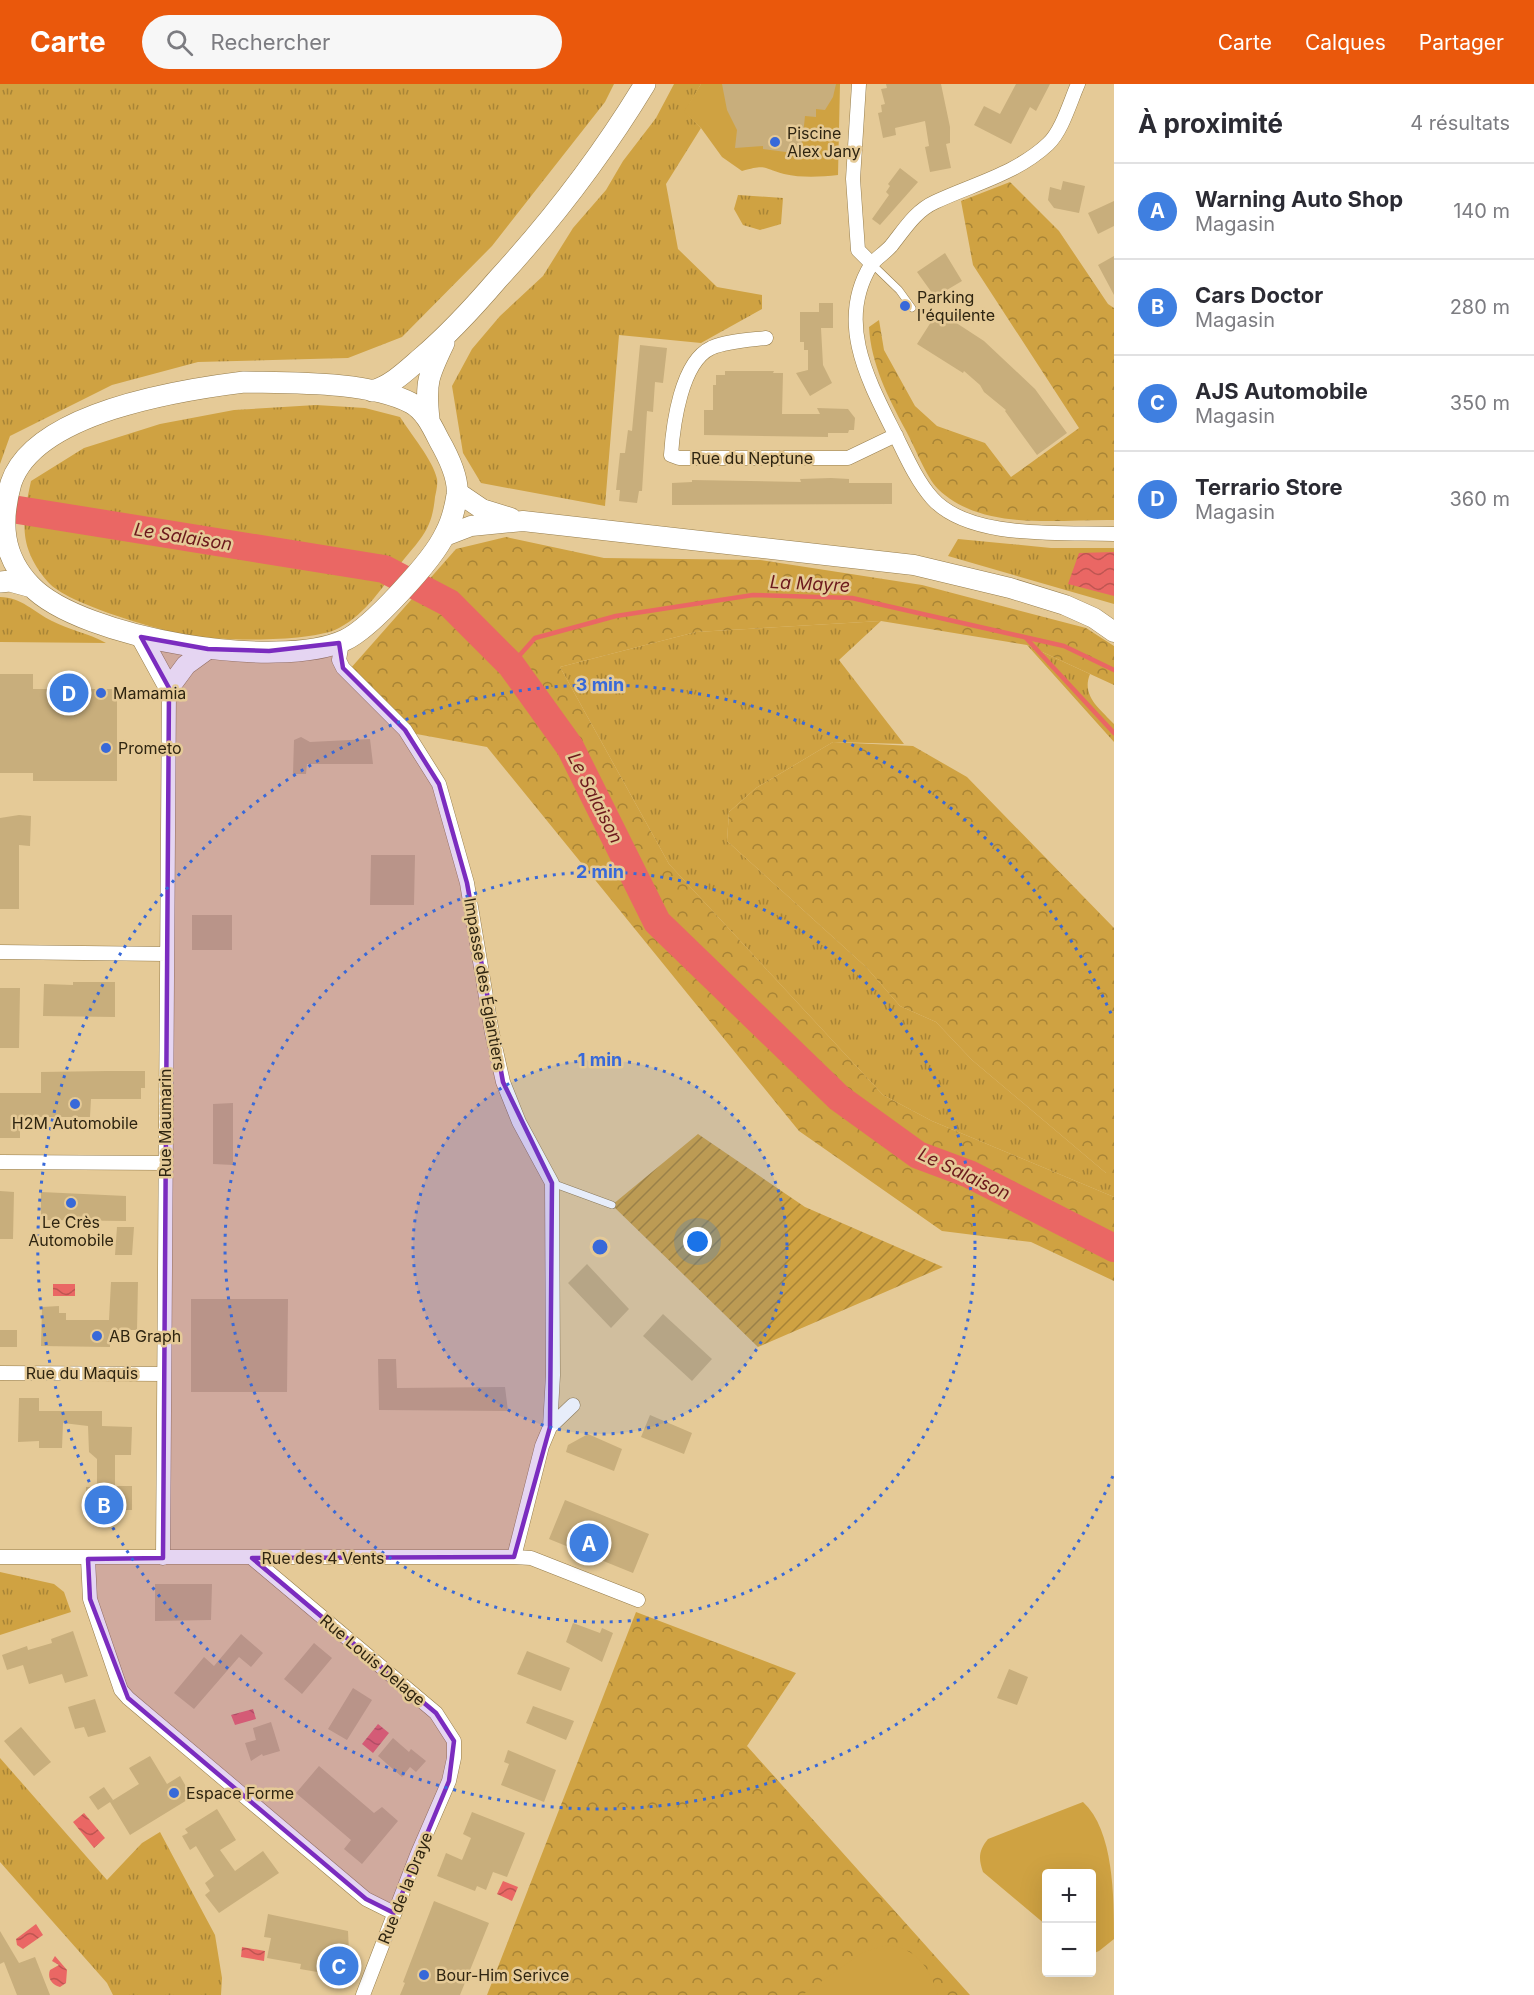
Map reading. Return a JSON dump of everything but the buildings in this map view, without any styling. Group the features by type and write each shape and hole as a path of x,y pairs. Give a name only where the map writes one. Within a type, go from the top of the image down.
{"main road":[{"path":"372,391 386,386 401,375 448,335 540,233 573,192 645,84"},
{"path":"429,419 426,392 429,374 448,335"},
{"path":"0,582 10,581 32,587 67,610 141,637 208,649 269,651 314,649 339,643 364,629 380,615 440,541 457,492 448,456 429,419 414,405 372,391 314,384 244,382 184,389 123,405 76,423 42,444 21,464 13,478 2,531 18,569 32,587"},
{"path":"457,492 482,509 523,521 914,565 1010,588 1065,605 1094,618 1114,632"},
{"path":"440,541 471,526 523,521"},
{"path":"1094,618 1114,621"},
{"path":"141,637 169,688 186,665 208,649"}],"street":[{"path":"859,84 854,199 858,250 872,264"},
{"path":"1078,84 1050,143 1007,171 920,210 888,250 872,264 858,306 857,347 864,372 932,499 963,520 995,529 1114,534"},
{"name":"Rue du Neptune","path":"766,338 712,348 701,354 692,365 683,385 670,455 679,458 848,458 896,435"},
{"name":"Impasse des Églantiers","path":"339,643 342,648 339,660 343,668 405,730 439,784 467,883 492,1033 503,1082 519,1122 552,1183 553,1375 550,1427 542,1446 514,1557"},
{"name":"Rue Maumarin","path":"163,1558 169,688"},
{"path":"0,952 166,954"},
{"path":"0,1162 165,1163"},
{"name":"Rue du Maquis","path":"0,1373 164,1374"},
{"name":"Impasse des Églantiers","path":"550,1427 573,1405"},
{"name":"Rue des 4 Vents","path":"0,1557 88,1559 531,1558 638,1600"},
{"name":"Rue Louis Delage","path":"252,1558 436,1713 454,1741 454,1758 449,1781"},
{"path":"88,1559 90,1599 121,1690 366,1899 394,1913"},
{"name":"Rue de la Draye","path":"363,1995 394,1913 449,1781"}],"lane":[{"path":"872,264 899,290 912,308"},
{"path":"552,1183 612,1205"}],"highlighted area":[{"path":"141,637 208,649 269,651 339,643 343,668 405,730 439,784 467,883 503,1082 552,1183 550,1427 514,1557 252,1558 436,1713 454,1741 449,1781 394,1913 366,1899 128,1698 90,1599 88,1559 163,1558 169,688"}],"green space":[{"path":"0,84 614,84 605,102 492,246 402,337 348,358 198,362 112,385 10,436 0,464"},
{"path":"674,84 701,84 685,112 701,128 666,184 678,249 717,287 762,295 762,309 701,343 619,335 605,506 481,483 463,453 452,386 472,349 500,316 543,276 573,228 606,190 623,161 656,118"},
{"name":"Piscine Alex Jany","path":"701,84 840,84 838,175 798,176 760,167 742,171 722,157 701,128 684,112"},
{"path":"1010,182 1059,231 1108,304 1114,308 1114,520 1022,520 976,512 956,503 938,489 929,477 892,405 873,354 869,327 879,320 884,350 915,406 937,426 985,443 1011,477 1079,428 973,265 961,201"},
{"path":"738,195 783,198 781,224 760,230 743,225 734,209"},
{"path":"316,405 365,408 400,417 426,455 437,481 431,518 420,540 373,599 358,615 339,628 308,636 264,639 201,637 172,632 73,599 48,582 31,557 25,534 25,522 31,481 84,448 160,424 234,410"},
{"path":"506,537 604,558 760,560 922,585 1086,628 1114,646 1114,685 1027,645 881,621 696,632 560,667 669,864 883,1095 932,1121 1114,1197 1114,1281 1031,1242 942,1231 799,1131 487,747 411,733 350,669 456,549"},
{"path":"958,539 1051,548 1114,548 1114,604 948,556"},
{"path":"0,597 21,602 58,624 106,643 0,642"},
{"path":"881,621 839,660 904,744 833,742 756,788 729,812 727,841 866,967 900,1006 936,1022 972,1060 1106,1173 1114,1173 1114,1197 932,1121 883,1095 669,864 560,667 696,632"},
{"path":"1027,645 1090,674 1088,689 1090,696 1114,724 1114,742"},
{"path":"833,742 913,746 967,777 1114,928 1114,1173 1106,1173 972,1060 936,1022 900,1006 866,967 727,841 729,812 756,788"},
{"path":"698,1134 805,1207 943,1267 758,1347 612,1205"},
{"path":"0,1572 54,1584 64,1592 71,1612 0,1635"},
{"path":"636,1612 796,1673 747,1746 970,1995 487,1995"},
{"path":"0,1758 107,1880 142,1843 160,1832 215,1935 222,1978 221,1995 113,1995 107,1983 0,1862"},
{"path":"1083,1802 1101,1829 1106,1847 1114,1904 1114,1939 1096,1952 1096,1869 1042,1869 1042,1922 983,1872 980,1862 981,1851 988,1839"},
{"path":"886,1945 906,1950 914,1955 926,1968 938,1995 802,1995 862,1953"}],"water":[{"path":"1114,552 1114,596 1068,584 1079,553"},
{"path":"53,1284 75,1284 75,1296 53,1296"},
{"path":"253,1709 256,1719 235,1725 231,1715"},
{"path":"378,1724 389,1733 373,1753 362,1744"},
{"path":"84,1813 105,1838 94,1848 73,1822"},
{"path":"503,1881 518,1887 512,1901 497,1894"},
{"path":"36,1924 43,1935 23,1949 17,1945 16,1939"},
{"path":"242,1947 265,1951 264,1961 241,1957"},
{"path":"55,1956 67,1970 66,1983 60,1987 53,1983 49,1976 50,1970 59,1965 52,1961"}],"waterway":[{"name":"Le Salaison","path":"0,507 384,569 449,603 511,665 570,747 657,922 839,1098 918,1155 969,1174 1114,1248"},
{"name":"La Mayre","path":"511,665 535,638 616,616 753,595 852,598 1064,646 1114,670"},
{"path":"1026,638 1114,733"}],"place":[{"name":"Piscine Alex Jany","path":"775,142"},
{"name":"Parking l'équilente","path":"905,306"},
{"name":"Terrario Store","path":"69,693"},
{"name":"Mamamia","path":"101,693"},
{"name":"Prometo","path":"106,748"},
{"name":"H2M Automobile","path":"75,1104"},
{"name":"Le Crès Automobile","path":"71,1203"},
{"name":"AB Graph","path":"97,1336"},
{"name":"Cars Doctor","path":"104,1505"},
{"name":"Warning Auto Shop","path":"589,1543"},
{"name":"Espace Forme","path":"174,1793"},
{"name":"AJS Automobile","path":"339,1966"},
{"name":"Bour-Him Serivce","path":"424,1975"}]}
